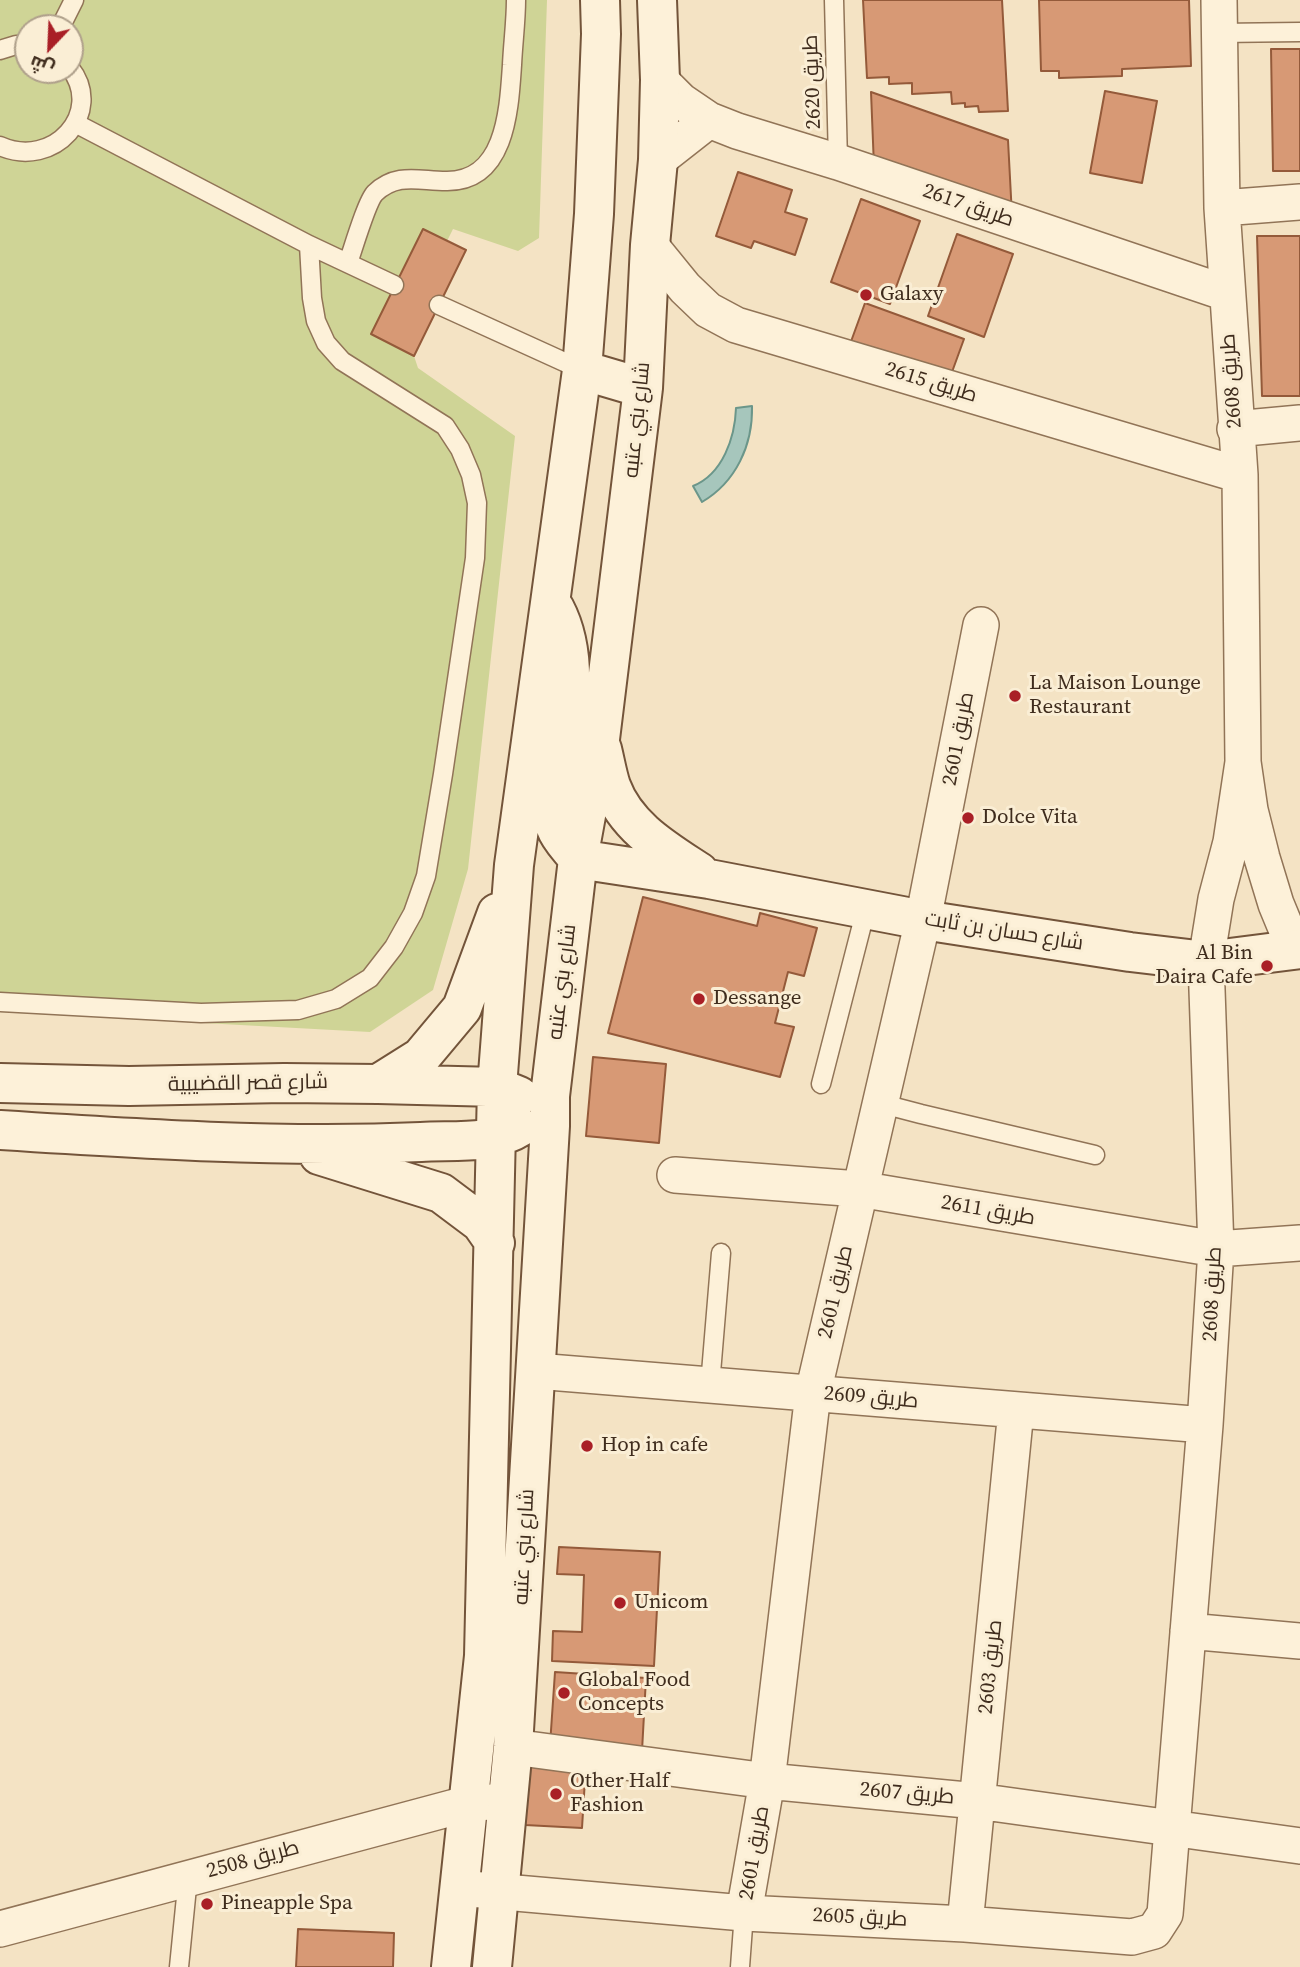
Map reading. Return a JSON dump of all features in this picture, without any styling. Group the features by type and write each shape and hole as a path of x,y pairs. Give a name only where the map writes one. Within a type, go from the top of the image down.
{"main road":[{"name":"شارع بني عتبه","path":"451,1967 484,1657 497,1087 514,865 582,370 594,214 600,0"},
{"name":"شارع بني عتبه","path":"492,1967 513,1747 536,1371 547,1107 578,859 600,739 643,388 650,245 658,160 660,80 657,0"},
{"path":"582,370 643,388"},
{"path":"550,600 564,632 569,667 556,827 578,859"},
{"name":"شارع حسان بن ثابت","path":"600,739 611,786 632,822 664,849 709,879"},
{"name":"شارع حسان بن ثابت","path":"578,859 709,879 923,920 1130,952 1206,961 1298,949"},
{"path":"378,1084 421,1057 462,1008 514,865"},
{"name":"شارع قصر القضيبية","path":"0,1083 129,1086 285,1083 497,1087"},
{"path":"497,1087 547,1107"},
{"path":"0,1130 165,1141 389,1143 496,1138 512,1131 547,1107"},
{"path":"283,1144 441,1193 481,1223 495,1243"}],"street":[{"name":"طريق 2608","path":"1219,16 1222,208 1240,475 1243,762 1250,810 1262,858 1276,904 1298,949"},
{"name":"طريق 2617","path":"660,80 681,101 723,126 1226,293"},
{"path":"658,160 723,126"},
{"path":"1222,208 1300,202"},
{"name":"طريق 2615","path":"650,245 700,303 736,325 1240,475"},
{"path":"1235,429 1300,423"},
{"name":"طريق 2601","path":"744,1913 767,1781 813,1393 923,920 981,625"},
{"name":"طريق 2608","path":"1172,1828 1205,1425 1216,1250 1206,961 1216,900 1231,842 1243,762"},
{"name":"طريق 2611","path":"675,1175 859,1189 1216,1250 1300,1243"},
{"name":"طريق 2609","path":"536,1371 1205,1425"},
{"name":"طريق 2603","path":"965,1924 1017,1410"},
{"path":"1188,1631 1300,1642"},
{"name":"طريق 2607","path":"513,1747 767,1781 977,1801 1300,1846"},
{"name":"طريق 2508","path":"0,1929 470,1803 508,1801"},
{"name":"طريق 2605","path":"460,1888 744,1913 965,1924 1132,1937 1154,1931 1165,1914 1172,1828"}],"lane":[{"path":"348,263 373,194 395,179 449,181 471,177 489,162 501,140 509,113 516,0"},
{"name":"طريق 2620","path":"834,0 838,162"},
{"path":"1219,16 1300,32"},
{"path":"0,148 17,153 52,147 75,123 80,106 78,84"},
{"path":"75,123 394,285"},
{"path":"0,1002 201,1013 298,1010 336,999 370,978 394,947 413,913 426,876 443,774 475,558 477,503 471,475 460,449 445,426 342,361 326,343 316,321 312,298 309,244"},
{"path":"439,305 582,370"},
{"path":"821,1084 866,909"},
{"path":"879,1103 1096,1154"},
{"path":"710,1385 721,1253"},
{"path":"179,1967 188,1878"},
{"name":"طريق 2601","path":"740,1967 744,1913"}],"green space":[{"path":"0,0 547,0 539,238 518,251 453,229 395,346 414,356 418,368 515,436 468,869 433,990 370,1032 0,1012"}],"water":[{"path":"752,406 749,435 740,461 724,484 702,502 693,486 720,464 730,442 736,408"}],"building":[{"path":"863,0 1002,0 1008,111 979,112 978,106 952,104 951,92 912,94 912,83 889,84 889,77 867,78"},
{"path":"1039,0 1189,0 1191,66 1122,69 1122,76 1059,78 1059,71 1041,71"},
{"path":"1271,49 1300,49 1300,171 1273,171"},
{"path":"1105,91 1157,101 1142,183 1090,173"},
{"path":"871,92 1008,140 1012,216 874,167"},
{"path":"738,172 792,190 785,212 807,219 795,255 754,241 751,248 716,236"},
{"path":"861,199 920,221 890,304 831,282"},
{"path":"423,229 466,250 414,356 371,334"},
{"path":"957,234 1013,254 984,337 928,316"},
{"path":"1257,236 1300,236 1300,396 1262,396"},
{"path":"865,303 964,339 948,383 849,347"},
{"name":"Dessange","path":"643,897 757,926 760,913 817,928 804,976 788,972 775,1023 794,1027 780,1077 608,1033"},
{"path":"593,1057 666,1064 659,1143 586,1136"},
{"name":"Unicom","path":"559,1547 660,1552 654,1666 552,1661 553,1631 582,1632 584,1575 557,1574"},
{"path":"555,1672 646,1678 642,1751 550,1745"},
{"name":"Other Half Fashion","path":"529,1760 586,1763 582,1828 525,1825"},
{"path":"298,1929 394,1933 393,1967 296,1967"}],"place":[{"name":"Galaxy","path":"866,295"},
{"name":"La Maison Lounge Restaurant","path":"1015,696"},
{"name":"Dolce Vita","path":"968,818"},
{"name":"Al Bin Daira Cafe","path":"1267,966"},
{"name":"Dessange","path":"699,999"},
{"name":"Hop in cafe","path":"587,1446"},
{"name":"Unicom","path":"620,1603"},
{"name":"Global Food Concepts","path":"564,1693"},
{"name":"Other Half Fashion","path":"556,1794"},
{"name":"Pineapple Spa","path":"207,1904"}]}
